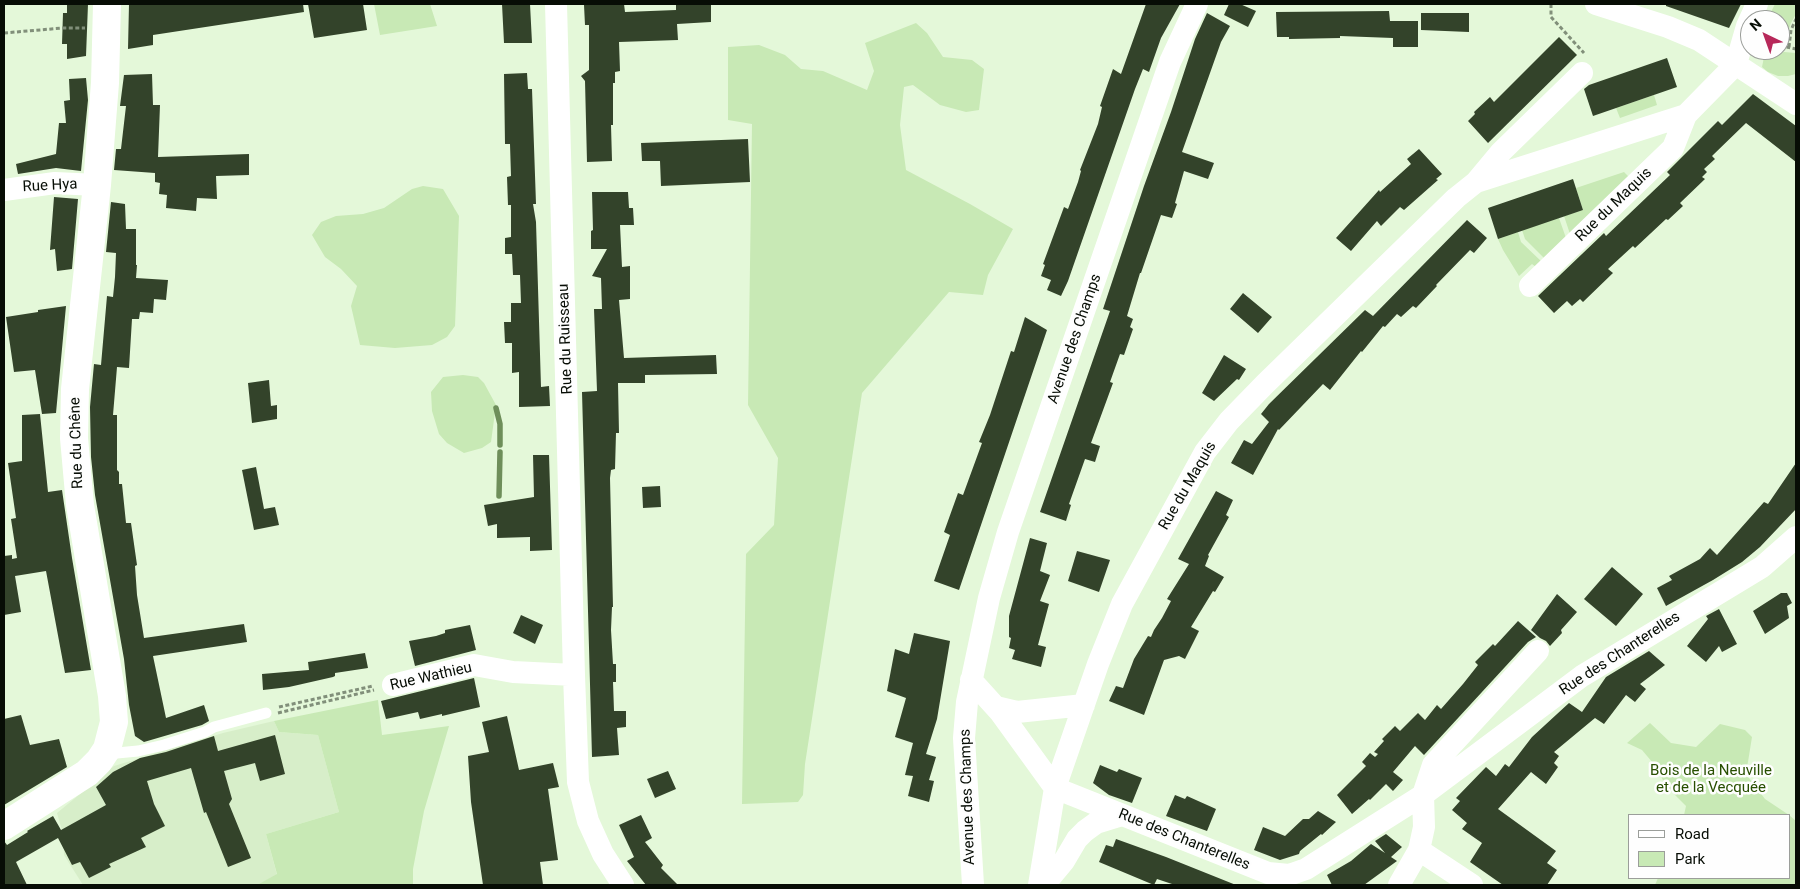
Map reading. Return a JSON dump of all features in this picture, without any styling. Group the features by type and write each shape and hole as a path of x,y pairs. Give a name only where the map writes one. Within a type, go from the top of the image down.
{"main road":[{"name":"Rue du Chêne","path":"4,826 87,773 107,749 114,722 112,696 80,505 74,438 75,388 97,185 105,82 107,16"}],"street":[{"name":"Rue du Ruisseau","path":"556,4 574,675"},
{"name":"Avenue des Champs","path":"972,885 964,738 971,680 989,598 1008,532 1170,62 1197,4"},
{"path":"1596,4 1687,34 1711,47 1795,102"},
{"path":"1736,64 1757,4"},
{"name":"Rue du Maquis","path":"1530,286 1673,148 1686,115 1736,64"},
{"name":"Rue du Maquis","path":"1055,788 1098,664 1122,604 1205,452 1229,421 1265,384 1456,198 1476,182 1501,152 1586,66"},
{"name":"Rue du Maquis","path":"1476,182 1686,115"},
{"name":"Rue Hya","path":"4,190 55,183 97,185"},
{"name":"Rue des Chanterelles","path":"1055,788 1268,873 1289,875 1306,869 1423,795 1582,676 1762,567 1796,537"},
{"path":"1399,885 1419,850 1424,827 1423,795 1433,765 1538,651"},
{"name":"Rue Wathieu","path":"393,685 474,665 513,672 574,675"},
{"path":"574,675 578,782 588,821 603,854 623,885"},
{"path":"971,680 996,707 1055,788 1039,885"},
{"path":"996,707 1017,712 1084,704"},
{"path":"1044,885 1064,861 1077,839 1085,831 1096,823 1122,815"},
{"path":"1419,850 1472,885"}],"lane":[{"path":"107,749 117,753 138,751 164,745 205,732 214,727 266,714"}],"path":[{"path":"1551,4 1552,17 1586,66"},
{"path":"4,33 62,28 107,16"},
{"path":"1790,38 1796,18"},
{"name":"Rue Wathieu","path":"266,714 271,715 393,685"}],"shaded area":[{"path":"274,721 279,732 318,735 339,812 266,834 277,875 257,885 83,885 64,855 63,834 57,813 114,766 223,733"}],"green space":[{"path":"374,4 430,4 437,26 380,35"},
{"path":"1775,4 1796,4 1796,14 1790,26 1790,10 1772,10"},
{"path":"916,23 927,33 943,57 972,60 984,69 979,110 966,112 940,105 913,85 904,87 900,125 906,170 1013,229 988,275 983,295 949,292 862,393 805,764 803,795 798,802 742,804 746,554 774,525 778,458 748,405 752,124 728,120 728,47 759,45 785,55 801,69 823,71 867,90 874,71 865,43"},
{"path":"1790,52 1796,53 1796,74 1778,76 1762,67 1763,60 1790,60"},
{"path":"1654,95 1657,105 1620,118 1616,108"},
{"path":"1624,172 1629,177 1570,234 1564,216 1583,210 1576,188"},
{"path":"423,186 443,189 459,216 455,326 447,337 432,345 395,348 360,345 351,306 357,286 341,269 325,257 312,235 321,222 336,216 363,214 384,208 412,189"},
{"path":"1559,218 1566,238 1545,259 1525,239 1522,230"},
{"path":"1518,232 1521,242 1542,262 1536,267 1532,264 1519,276 1498,239"},
{"path":"463,375 478,377 484,383 496,405 491,442 482,448 464,453 447,443 439,434 432,411 431,392 443,377"},
{"path":"378,700 382,735 449,726 424,811 413,869 413,885 257,885 277,874 266,834 339,812 318,735 279,732 274,721"},
{"name":"Bois de la Neuville et de la Vecquée","path":"1650,723 1671,743 1696,747 1720,724 1745,730 1752,737 1747,768 1749,778 1765,799 1788,814 1684,814 1686,806 1665,785 1658,769 1642,750 1627,743"},
{"name":"Bois de la Neuville et de la Vecquée","path":"1790,816 1796,821 1796,885 1655,885 1658,879 1790,879"}],"building":[{"path":"67,4 88,4 86,56 67,59 67,44 62,44 63,13 67,13"},
{"path":"129,4 303,4 304,12 153,35 153,45 128,49"},
{"path":"308,4 363,4 367,30 314,38"},
{"path":"502,4 530,4 532,43 504,43"},
{"path":"624,4 625,12 676,10 676,4 711,4 711,22 677,24 678,40 619,42 620,71 615,72 615,83 613,83 612,161 587,162 585,81 581,76 589,70 589,25 585,25 584,5"},
{"path":"1146,4 1180,4 1161,38 1149,72 1143,69 1061,296 1047,290 1051,280 1041,276 1045,265 1043,264 1064,207 1068,209 1078,182 1080,170 1098,124 1102,107 1100,106 1113,69 1121,74"},
{"path":"1229,4 1240,4 1256,11 1248,27 1224,15"},
{"path":"1666,4 1741,4 1729,28 1666,6"},
{"path":"1389,11 1390,21 1418,21 1418,47 1393,47 1393,38 1340,36 1340,38 1289,39 1289,37 1277,37 1276,12"},
{"path":"1207,13 1230,26 1221,42 1182,152 1214,163 1208,179 1184,171 1172,218 1161,215 1127,316 1133,319 1130,327 1133,329 1124,355 1120,354 1110,382 1113,383 1091,443 1100,446 1095,462 1085,459 1069,504 1071,505 1066,521 1040,512 1110,311 1103,309 1144,186 1195,39"},
{"path":"1421,13 1469,13 1469,32 1421,30"},
{"path":"1559,37 1577,55 1488,143 1468,121 1475,114 1474,112 1490,97 1494,102"},
{"path":"1667,58 1677,87 1593,116 1584,89 1589,85"},
{"path":"527,73 528,89 532,89 536,204 533,204 536,222 541,387 549,386 550,406 519,407 519,372 512,373 512,343 505,343 504,322 511,322 511,303 521,303 520,275 513,275 512,254 505,254 505,238 511,237 511,205 508,205 507,177 511,176 510,144 505,144 504,74"},
{"path":"152,74 153,105 160,105 158,157 249,154 249,175 216,176 217,199 197,198 196,211 166,208 167,195 159,194 160,183 155,182 155,173 114,170 116,149 121,149 126,106 120,106 124,75"},
{"path":"86,78 88,100 81,171 56,168 18,174 16,164 56,154 59,123 66,123 64,101 70,100 69,79"},
{"path":"1753,94 1796,126 1796,162 1746,123 1712,156 1715,159 1704,169 1707,172 1702,177 1705,179 1680,203 1683,206 1635,248 1633,246 1608,269 1613,273 1583,302 1580,299 1572,306 1567,301 1554,313 1538,296 1604,233 1606,236 1670,175 1667,172 1718,121 1722,125"},
{"path":"748,139 750,182 661,186 660,161 642,161 641,143"},
{"path":"1419,149 1442,174 1436,179 1438,180 1404,210 1400,207 1381,226 1377,221 1351,251 1336,238 1379,190 1380,192 1411,164 1407,159"},
{"path":"1573,179 1583,210 1498,239 1488,208"},
{"path":"592,192 628,192 629,208 633,208 634,225 620,225 622,267 630,266 630,299 619,300 624,358 716,355 717,374 645,375 645,383 618,383 619,433 616,433 615,469 611,470 610,478 613,607 611,630 613,664 616,664 616,682 613,682 614,711 626,711 626,727 617,728 619,755 592,757 582,392 597,391 594,309 602,309 601,278 592,276 607,249 591,249 591,231 593,230"},
{"path":"54,197 78,199 72,269 57,271 55,249 50,250"},
{"path":"111,202 125,204 126,229 136,229 136,278 168,280 166,300 154,299 153,313 140,312 139,319 132,319 129,368 117,367 113,415 117,415 117,470 119,472 119,484 122,484 126,523 131,523 137,565 135,566 137,595 144,638 244,624 247,642 153,656 166,718 204,705 209,721 202,725 144,742 135,736 129,705 124,659 95,495 91,457 90,407 94,364 101,365 107,296 113,297 115,277 116,253 106,252"},
{"path":"1467,220 1487,238 1474,253 1470,250 1416,308 1413,306 1401,317 1397,314 1385,327 1383,326 1330,390 1323,384 1278,429 1253,475 1231,463 1244,440 1252,444 1269,422 1261,414 1269,404 1365,310 1373,316"},
{"path":"1243,293 1272,317 1258,333 1230,309"},
{"path":"66,306 56,413 42,414 35,370 14,372 6,317"},
{"path":"1025,317 1047,330 959,590 934,581 950,535 944,532 958,493 963,495 982,443 979,442 1011,351 1014,352"},
{"path":"1224,355 1246,369 1239,380 1237,379 1214,401 1202,393"},
{"path":"269,380 271,406 277,405 277,419 252,423 248,383"},
{"path":"40,414 48,492 62,490 91,670 65,673 46,571 15,576 21,612 4,615 4,556 12,555 12,559 17,558 11,519 16,518 8,463 22,461 22,415"},
{"path":"533,455 549,455 552,550 530,551 530,537 497,538 497,524 488,526 484,505 534,497"},
{"path":"1796,463 1796,509 1760,547 1742,562 1666,606 1657,588 1672,580 1669,576 1700,559 1710,548 1717,555 1764,502 1768,504"},
{"path":"256,467 264,509 275,507 279,525 254,530 242,470"},
{"path":"660,486 661,507 643,508 642,487"},
{"path":"1216,491 1233,500 1226,515 1229,517 1208,555 1205,566 1224,577 1191,627 1199,631 1185,659 1179,656 1164,660 1144,715 1109,701 1116,686 1123,688 1134,659 1148,636 1151,637 1171,601 1167,599 1189,564 1178,559"},
{"path":"1030,538 1047,543 1040,571 1050,575 1040,601 1049,604 1038,645 1046,647 1041,667 1012,659 1015,650 1009,648 1011,638 1009,637 1009,616"},
{"path":"1077,551 1110,560 1099,592 1068,581"},
{"path":"1612,567 1643,594 1616,626 1584,599"},
{"path":"1781,593 1787,593 1792,603 1787,606 1789,618 1765,634 1753,611"},
{"path":"1557,594 1577,612 1550,646 1531,630"},
{"path":"1719,609 1737,644 1722,652 1719,646 1706,662 1687,646 1708,619 1706,616"},
{"path":"521,615 543,625 535,644 513,633"},
{"path":"1518,621 1536,637 1528,642 1424,755 1415,746 1393,772 1403,780 1393,791 1386,784 1352,814 1337,795 1366,766 1362,762 1370,753 1375,757 1378,754 1374,752 1384,741 1382,739 1395,726 1400,731 1418,713 1425,720 1437,705 1441,709 1478,665 1475,662 1493,644 1495,646"},
{"path":"470,625 476,650 415,666 409,641 436,636 445,633 445,630"},
{"path":"914,633 950,641 937,719 926,754 936,757 929,780 934,781 929,802 908,796 913,776 905,775 913,743 895,737 906,698 887,691 895,649 909,654"},
{"path":"1649,651 1665,665 1640,684 1646,689 1635,702 1626,695 1604,724 1595,718 1554,752 1559,756 1554,763 1558,767 1546,784 1531,772 1498,809 1556,851 1547,863 1557,870 1547,885 1503,885 1470,862 1482,843 1462,829 1467,823 1452,810 1460,801 1456,798 1486,767 1496,776 1505,764 1509,767 1532,737 1569,703 1582,712 1606,677"},
{"path":"365,653 368,668 335,673 333,677 289,687 263,690 262,674 309,670 308,662"},
{"path":"474,678 480,707 420,719 418,712 386,719 381,701"},
{"path":"21,715 30,745 59,739 67,767 4,805 4,719"},
{"path":"507,716 519,770 553,763 559,787 548,789 558,860 540,862 543,885 483,885 471,802 468,756 489,752 482,722"},
{"path":"275,735 285,774 260,781 255,763 224,771 232,799 229,804 251,858 228,867 206,812 204,813 191,768 147,781 154,804 165,826 141,838 146,847 109,864 111,867 89,878 80,862 72,865 58,838 16,862 27,885 4,885 4,841 7,845 53,816 61,830 106,805 96,787 113,772 140,758 166,752 214,736 218,751"},
{"path":"1100,765 1117,772 1119,769 1142,778 1132,803 1109,795 1093,783"},
{"path":"668,771 676,789 655,798 647,779"},
{"path":"1175,795 1185,799 1187,796 1216,809 1207,831 1166,816"},
{"path":"1318,811 1336,822 1300,851 1299,854 1280,860 1254,850 1263,827 1285,836 1303,819 1309,819"},
{"path":"641,815 652,838 645,842 663,865 661,868 678,885 646,885 627,861 634,857 619,825"},
{"path":"1386,834 1402,847 1391,857 1397,861 1364,885 1332,885 1327,875 1351,861 1371,844 1385,853 1375,841"},
{"path":"1116,839 1236,885 1175,885 1157,879 1154,885 1099,862 1106,845 1113,847"}],"waterway":[{"path":"496,408 500,424 500,445"},
{"path":"499,496 500,452"}]}
